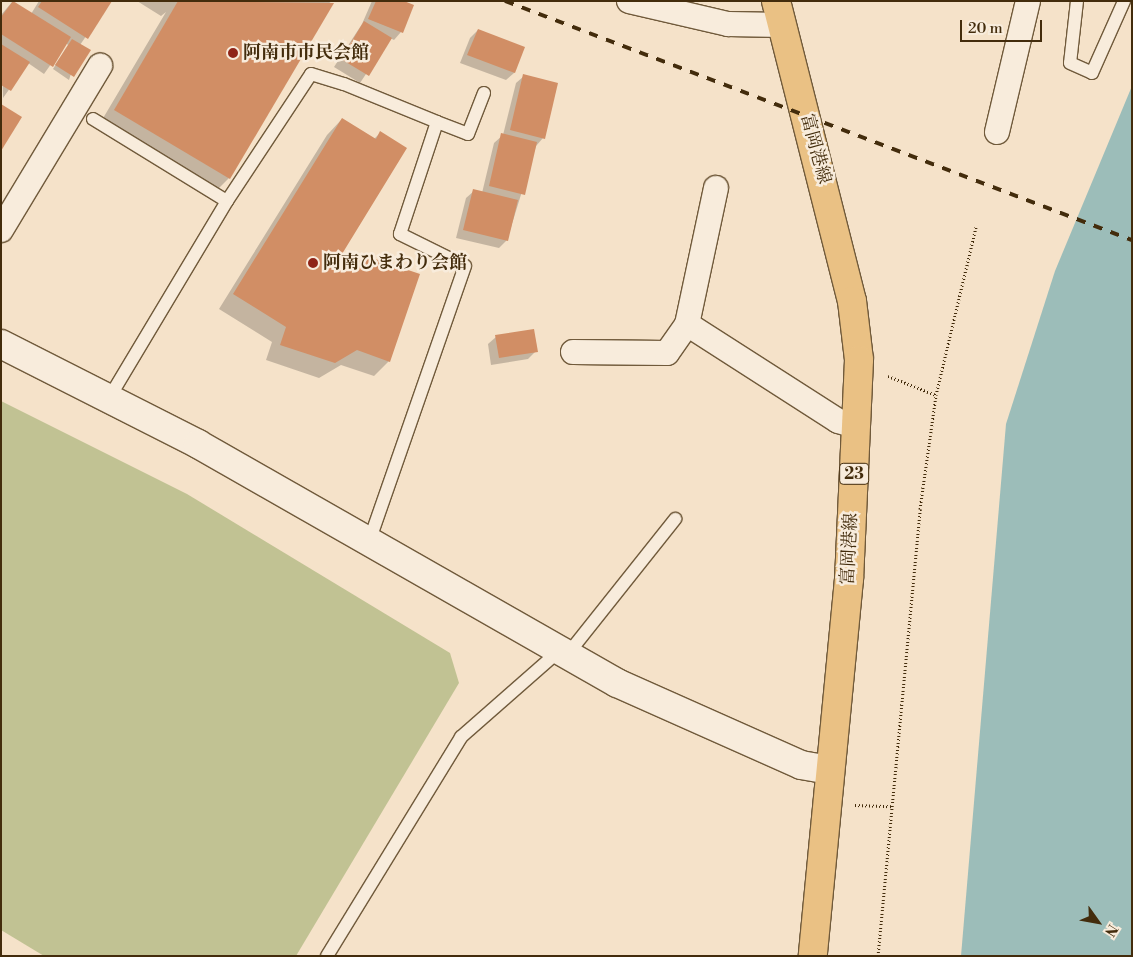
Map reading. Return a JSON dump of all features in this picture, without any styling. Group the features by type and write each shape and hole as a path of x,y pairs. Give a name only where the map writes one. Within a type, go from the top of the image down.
{"main road":[{"name":"富岡港線","path":"779,13 822,170 852,300 859,360 849,579 813,956"}],"street":[{"path":"629,1 728,24 779,13"},
{"path":"997,132 1028,1"},
{"path":"4,221 100,66"},
{"path":"573,352 667,353 687,324 716,188"},
{"path":"687,324 838,421 856,426"},
{"path":"1,344 198,444 617,683 800,765 830,770"}],"lane":[{"path":"1077,1 1070,63 1092,73 1124,1"},
{"path":"109,398 227,201 311,74 344,84 468,134 484,92"},
{"path":"93,118 227,201"},
{"path":"369,541 465,266 400,234 437,122"},
{"path":"327,956 461,737 563,652 675,518"}],"path":[{"path":"878,956 920,508 936,395 976,227"},
{"path":"888,376 936,395"},
{"path":"849,805 892,806"}],"green space":[{"path":"1,401 187,494 450,653 459,683 296,956 44,956 1,930"}],"water":[{"path":"1132,86 1132,956 961,956 1006,424 1055,271"}],"building":[{"path":"13,1 71,37 53,67 1,34 1,17"},
{"path":"42,1 112,1 88,39 38,7"},
{"path":"178,1 334,3 230,179 114,110"},
{"path":"376,1 404,1 414,5 403,33 368,19"},
{"path":"364,21 392,38 369,76 341,59"},
{"path":"478,29 525,47 515,73 467,55"},
{"path":"72,39 91,50 74,77 55,65"},
{"path":"1,44 30,62 11,91 1,85"},
{"path":"523,74 558,83 545,139 510,130"},
{"path":"1,104 22,117 1,151"},
{"path":"342,118 376,139 380,131 407,148 342,254 358,259 360,254 420,274 390,362 357,350 335,363 280,345 286,327 233,294"},
{"path":"501,133 537,142 525,195 489,186"},
{"path":"473,189 518,200 508,241 463,230"},
{"path":"534,329 538,352 499,358 495,335"}],"railway":[{"path":"505,1 1132,240"}],"place":[{"name":"阿南市市民会館","path":"233,53"},
{"name":"阿南ひまわり会館","path":"313,263"}]}
